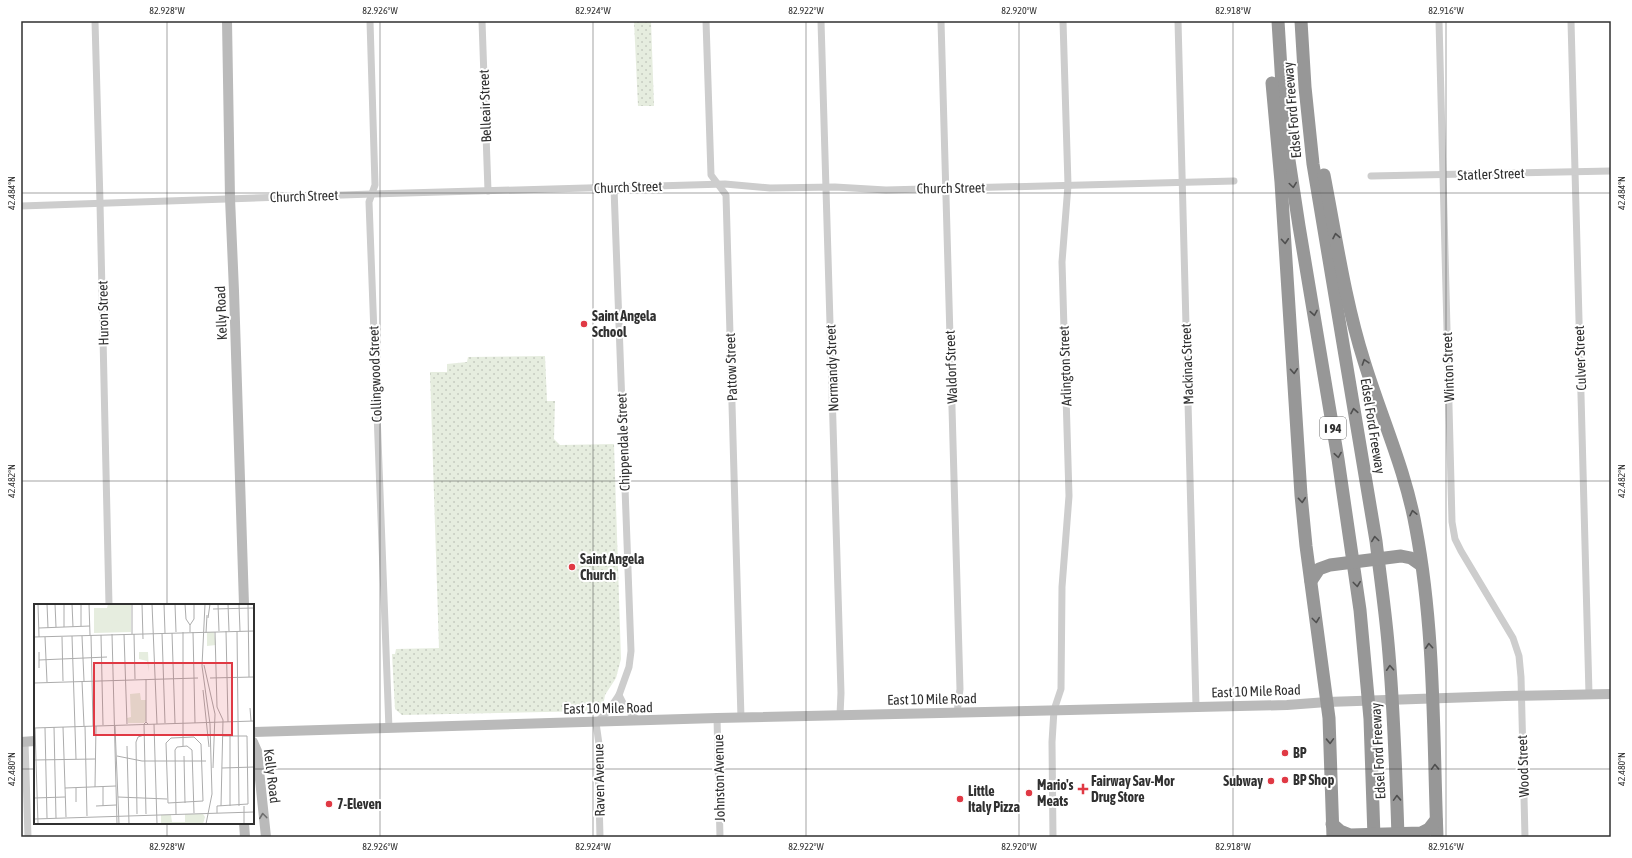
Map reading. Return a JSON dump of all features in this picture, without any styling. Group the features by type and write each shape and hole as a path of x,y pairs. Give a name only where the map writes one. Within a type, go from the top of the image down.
{"highway":[{"path":"1270,21 1272,79 1282,198 1301,495 1329,718 1333,831 1340,831 1350,834 1421,833 1430,829 1436,820"},
{"name":"Edsel Ford Freeway","path":"1278,21 1285,134 1338,459 1360,610 1370,719 1374,837"},
{"path":"1302,26 1314,96 1324,175 1348,298 1364,361 1409,495 1416,528 1427,606 1433,698 1437,837"},
{"name":"Edsel Ford Freeway","path":"1302,26 1305,87 1313,164 1374,533 1383,600 1394,719 1398,837"},
{"path":"1311,581 1319,569 1330,565 1401,556 1412,558 1422,565"}],"main road":[{"name":"Kelly Road","path":"227,21 230,198 244,604"},
{"name":"East 10 Mile Road","path":"254,732 638,722 717,718 1286,705 1344,701 1521,695 1611,694"},
{"name":"Kelly Road","path":"254,744 257,751 266,837"},
{"path":"244,824 245,837"}],"street":[{"name":"Huron Street","path":"95,21 109,604"},
{"name":"Collingwood Street","path":"370,21 375,185 369,202 389,728"},
{"name":"Belleair Street","path":"482,21 488,191"},
{"name":"Pattow Street","path":"706,21 711,175 726,195 741,718"},
{"name":"Normandy Street","path":"821,21 841,693 840,715"},
{"name":"Waldorf Street","path":"941,21 960,690 957,713"},
{"name":"Arlington Street","path":"1054,837 1052,742 1054,710 1061,689 1062,587 1068,496 1062,262 1068,185 1063,21"},
{"name":"Mackinac Street","path":"1178,21 1196,706"},
{"name":"Winton Street","path":"1438,21 1452,522 1455,539 1461,551 1513,638 1519,656 1521,695"},
{"name":"Culver Street","path":"1571,21 1589,694"},
{"name":"Statler Street","path":"1371,176 1611,171"},
{"name":"Church Street","path":"21,206 230,198 718,184 770,188 886,190 1234,181"},
{"name":"Chippendale Street","path":"596,723 609,710 619,694 629,667 630,651 614,188"},
{"path":"619,694 625,707 638,722"},
{"name":"Wood Street","path":"1521,695 1525,837"},
{"name":"Johnston Avenue","path":"717,718 720,837"},
{"name":"Raven Avenue","path":"596,723 600,744 598,761 600,837"},
{"path":"27,741 28,837"}],"shaded area":[{"path":"634,21 651,21 654,106 638,106"},
{"path":"545,356 547,401 555,401 554,439 560,445 614,444 621,659 616,678 605,695 603,706 593,711 402,715 395,709 392,654 395,654 396,649 439,648 430,372 447,372 447,364 467,362 468,357"}],"place":[{"name":"Saint Angela School","path":"584,324"},
{"name":"Saint Angela Church","path":"572,567"},
{"name":"BP","path":"1285,753"},
{"name":"BP Shop","path":"1285,780"},
{"name":"Subway","path":"1271,781"},
{"name":"Fairway Sav-Mor Drug Store","path":"1083,789"},
{"name":"Mario's Meats","path":"1029,793"},
{"name":"Little Italy Pizza","path":"960,799"},
{"name":"7-Eleven","path":"329,804"}]}
